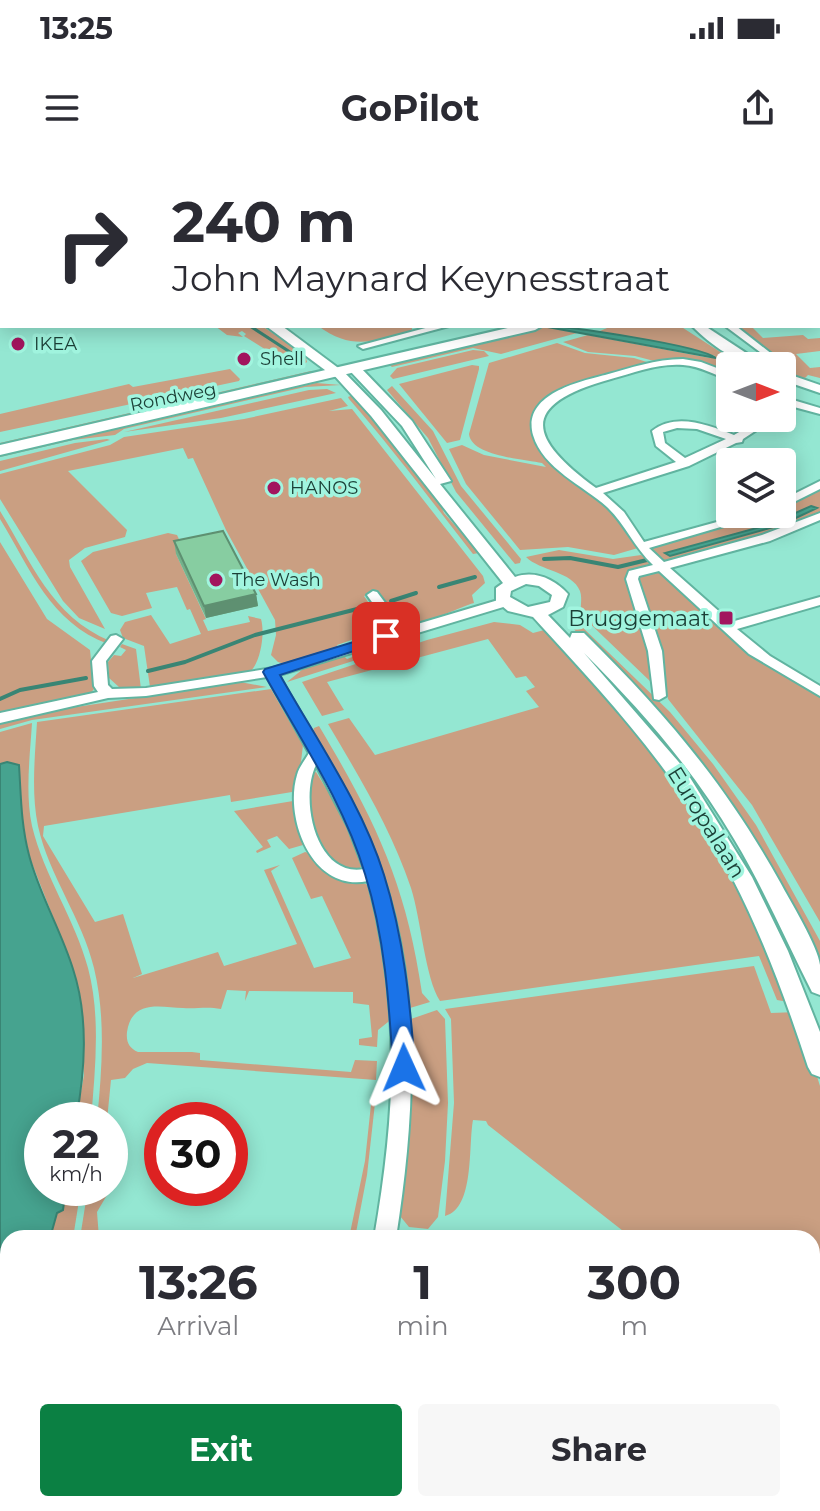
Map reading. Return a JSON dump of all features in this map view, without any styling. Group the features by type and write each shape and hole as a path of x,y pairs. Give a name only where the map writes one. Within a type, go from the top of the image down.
{"main road":[{"path":"276,328 342,367 526,328"},
{"path":"297,328 342,367"},
{"path":"342,367 491,328"},
{"name":"Rondweg","path":"0,435 342,367"},
{"name":"Rondweg","path":"0,450 342,367"}],"street":[{"path":"363,346 436,328"},
{"path":"686,328 723,352"},
{"path":"701,328 734,352"},
{"path":"733,328 765,352"},
{"path":"716,370 705,364 667,361 577,386 554,397 543,408 537,422 538,435 556,460 625,519 643,549 756,653 820,692"},
{"path":"342,367 376,413 518,581"},
{"path":"796,381 820,389"},
{"path":"796,387 820,395"},
{"path":"796,404 820,411"},
{"path":"685,464 660,444 657,431 665,426 693,425 738,440"},
{"path":"593,492 685,464 750,432"},
{"path":"796,497 820,484"},
{"path":"659,696 655,651 632,576 661,565 766,538 820,516"},
{"path":"643,549 716,527"},
{"path":"518,581 544,582 556,589 560,599 544,610 516,609 505,602 502,593 518,581"},
{"path":"373,595 400,632"},
{"path":"728,627 820,601"},
{"path":"0,718 108,694 146,692 271,672 505,602"},
{"name":"Europalaan","path":"544,610 655,716 710,785 778,896 820,986"},
{"name":"Europalaan","path":"544,610 641,727 714,828 772,938 819,1060"},
{"path":"108,694 101,686 99,661 116,639"},
{"path":"271,672 354,823 374,873 394,947 403,1024 402,1125 386,1230"},
{"path":"316,754 305,772 302,795 307,827 317,851 326,865 338,875 353,878 374,873"}],"shaded area":[{"path":"218,328 265,328 305,355 307,362 299,368 290,367 275,352 271,353 244,336 246,334 242,331 238,333 243,337 227,335"},
{"path":"321,328 412,328 412,332 363,342 330,334"},
{"path":"542,328 577,333 501,354 473,348 392,367 388,364"},
{"path":"553,328 660,342 716,358"},
{"path":"607,328 683,328 720,352 716,352 716,368 705,362 672,359 658,362 635,356 588,352 563,342 588,335 710,358 715,356 671,344 595,333"},
{"path":"737,328 753,328 763,338 803,335 808,339 820,338 820,351 796,354 770,352"},
{"path":"557,343 585,353 634,358 650,363 562,390 533,428 583,489 621,520 638,548 614,555 568,547 520,550 466,484 449,449 462,445 484,455 546,467 542,463 488,452 472,441 469,434 489,363"},
{"path":"473,350 484,351 489,356 393,379 390,376 397,368"},
{"path":"796,354 810,368 820,367 820,378 808,375 805,378 820,384 820,388 796,379"},
{"path":"472,365 479,366 479,369 460,440 447,443 399,384"},
{"path":"230,369 239,381 0,432 0,414 129,384 133,387"},
{"path":"311,371 322,371 0,447 0,443"},
{"path":"316,383 341,385 305,387 124,429 115,435 73,440 0,457 0,453"},
{"path":"392,386 433,431 461,486 521,559 520,563 515,564 456,492 428,438 387,390"},
{"path":"327,389 336,393 221,418 124,432 309,390"},
{"path":"353,395 434,490 444,513 479,553 473,554 349,399"},
{"path":"341,398 348,406 329,411 352,409 483,576 485,583 472,595 474,603 425,621 406,622 389,610 377,593 364,596 384,625 383,629 337,645 339,649 285,664 278,662 271,655 276,635 275,620 226,530 193,458 188,459 183,448 68,471 127,530 125,537 85,548 69,560 105,629 79,618 63,601 0,499 0,474 110,445 124,437 244,419"},
{"path":"110,440 0,471 0,461 75,443"},
{"path":"820,488 820,513 796,523 796,501"},
{"path":"811,506 817,508 796,518 796,513"},
{"path":"0,511 33,568 58,603 72,617 110,641 108,644 71,622 44,592 0,519"},
{"path":"718,528 784,528 670,561 660,560 650,551 652,547"},
{"path":"756,528 770,528 670,556 665,553"},
{"path":"168,533 177,535 185,552 176,554 206,619 203,620 208,631 250,622 248,616 261,619 261,646 251,671 150,687 144,646 123,638 120,630 125,622 151,615 170,644 201,634 190,609 187,610 177,587 146,593 152,608 122,616 111,613 81,561 93,552"},
{"path":"0,542 47,619 90,650 94,689 89,695 0,714"},
{"path":"559,550 613,559 641,555 650,562 650,566 634,571 652,651 652,683 582,616 581,594 576,584 526,557"},
{"path":"661,571 752,655 820,695 820,922 752,805 668,699 662,660 636,578"},
{"path":"576,621 670,712 713,764 756,825 820,941 820,974 765,863 569,623"},
{"path":"494,622 520,625 533,633 548,629 637,727 710,828 794,1003 777,1000 759,956 440,1001 431,978 415,901 403,866 374,804 328,724 349,718 375,755 539,707 526,691 535,687 526,676 516,678 488,639 327,682 344,710 322,716 302,682 427,640"},
{"path":"393,642 397,647 287,682 303,669 344,656 347,659"},
{"path":"122,644 136,649 141,689 119,687 109,678 108,662 114,655 121,656 126,650 120,647"},
{"path":"240,682 267,687 32,720 0,729 0,723 37,713"},
{"path":"271,689 303,745 298,787 292,792 231,802 230,795 44,826 43,836 95,922 123,914 142,974 133,978 218,952 224,966 297,944 264,870 280,865 271,871 314,968 351,958 322,896 311,899 292,858 305,852 313,854 333,876 368,885 381,928 393,1018 378,1030 377,1047 359,1045 359,1039 372,1037 369,1005 353,1003 353,992 249,991 245,1001 246,991 227,990 221,1009 156,1006 141,1010 130,1021 127,1036 130,1047 138,1052 200,1053 200,1060 351,1072 355,1060 377,1061 376,1080 147,1063 133,1069 125,1078 111,1080 109,1102 98,1102 102,1044 98,987 89,950 50,862 38,826 34,787 37,722"},
{"path":"32,723 28,788 32,826 82,950 95,1005 92,1102 79,1102 84,1075 74,971 30,858 20,814 20,789 7,762 0,764 0,732"},
{"path":"319,726 386,854 407,918 422,993 430,1002 410,1008 400,940 383,873 360,818 312,734 314,728"},
{"path":"7,762 19,765 26,844 38,884 73,969 81,1006 84,1044 79,1102 24,1102 24,1206 64,1206 63,1210 57,1213 52,1230 0,1230 0,764"},
{"path":"316,772 340,811 363,863 359,870 340,871 317,836 309,804 310,774"},
{"path":"293,801 298,803 307,840 303,845 289,849 277,836 267,840 271,847 257,853 263,847 234,811"},
{"path":"754,966 771,1013 797,1012 820,1086 820,1230 622,1230 486,1121 473,1120 466,1189 455,1211 445,1216 454,1103 451,1019 445,1009"},
{"path":"437,1010 445,1019 448,1103 438,1217 428,1229 409,1227 400,1216 411,1122 411,1019"},
{"path":"376,1094 367,1175 357,1230 351,1230 365,1161 372,1095"},
{"path":"64,1206 78,1206 74,1230 52,1230 57,1213"},
{"path":"85,1206 101,1206 97,1212 98,1230 81,1230"}],"building":[{"name":"The Wash","path":"223,531 256,594 204,606 174,541"}],"waterway":[{"path":"253,328 293,354"},
{"path":"544,559 570,558 618,567 651,559"},
{"path":"439,587 475,577"},
{"path":"391,601 416,593"},
{"path":"148,671 185,662 255,635 365,607"},
{"path":"0,699 20,690 86,678"}],"place":[{"name":"IKEA","path":"18,344"},
{"name":"Shell","path":"244,359"},
{"name":"HANOS","path":"274,488"},
{"name":"The Wash","path":"216,580"},
{"name":"Bruggemaat","path":"726,618"}],"route":[{"path":"386,636 325,658 271,672 342,798 366,850 381,893 397,967 404,1068"}]}
